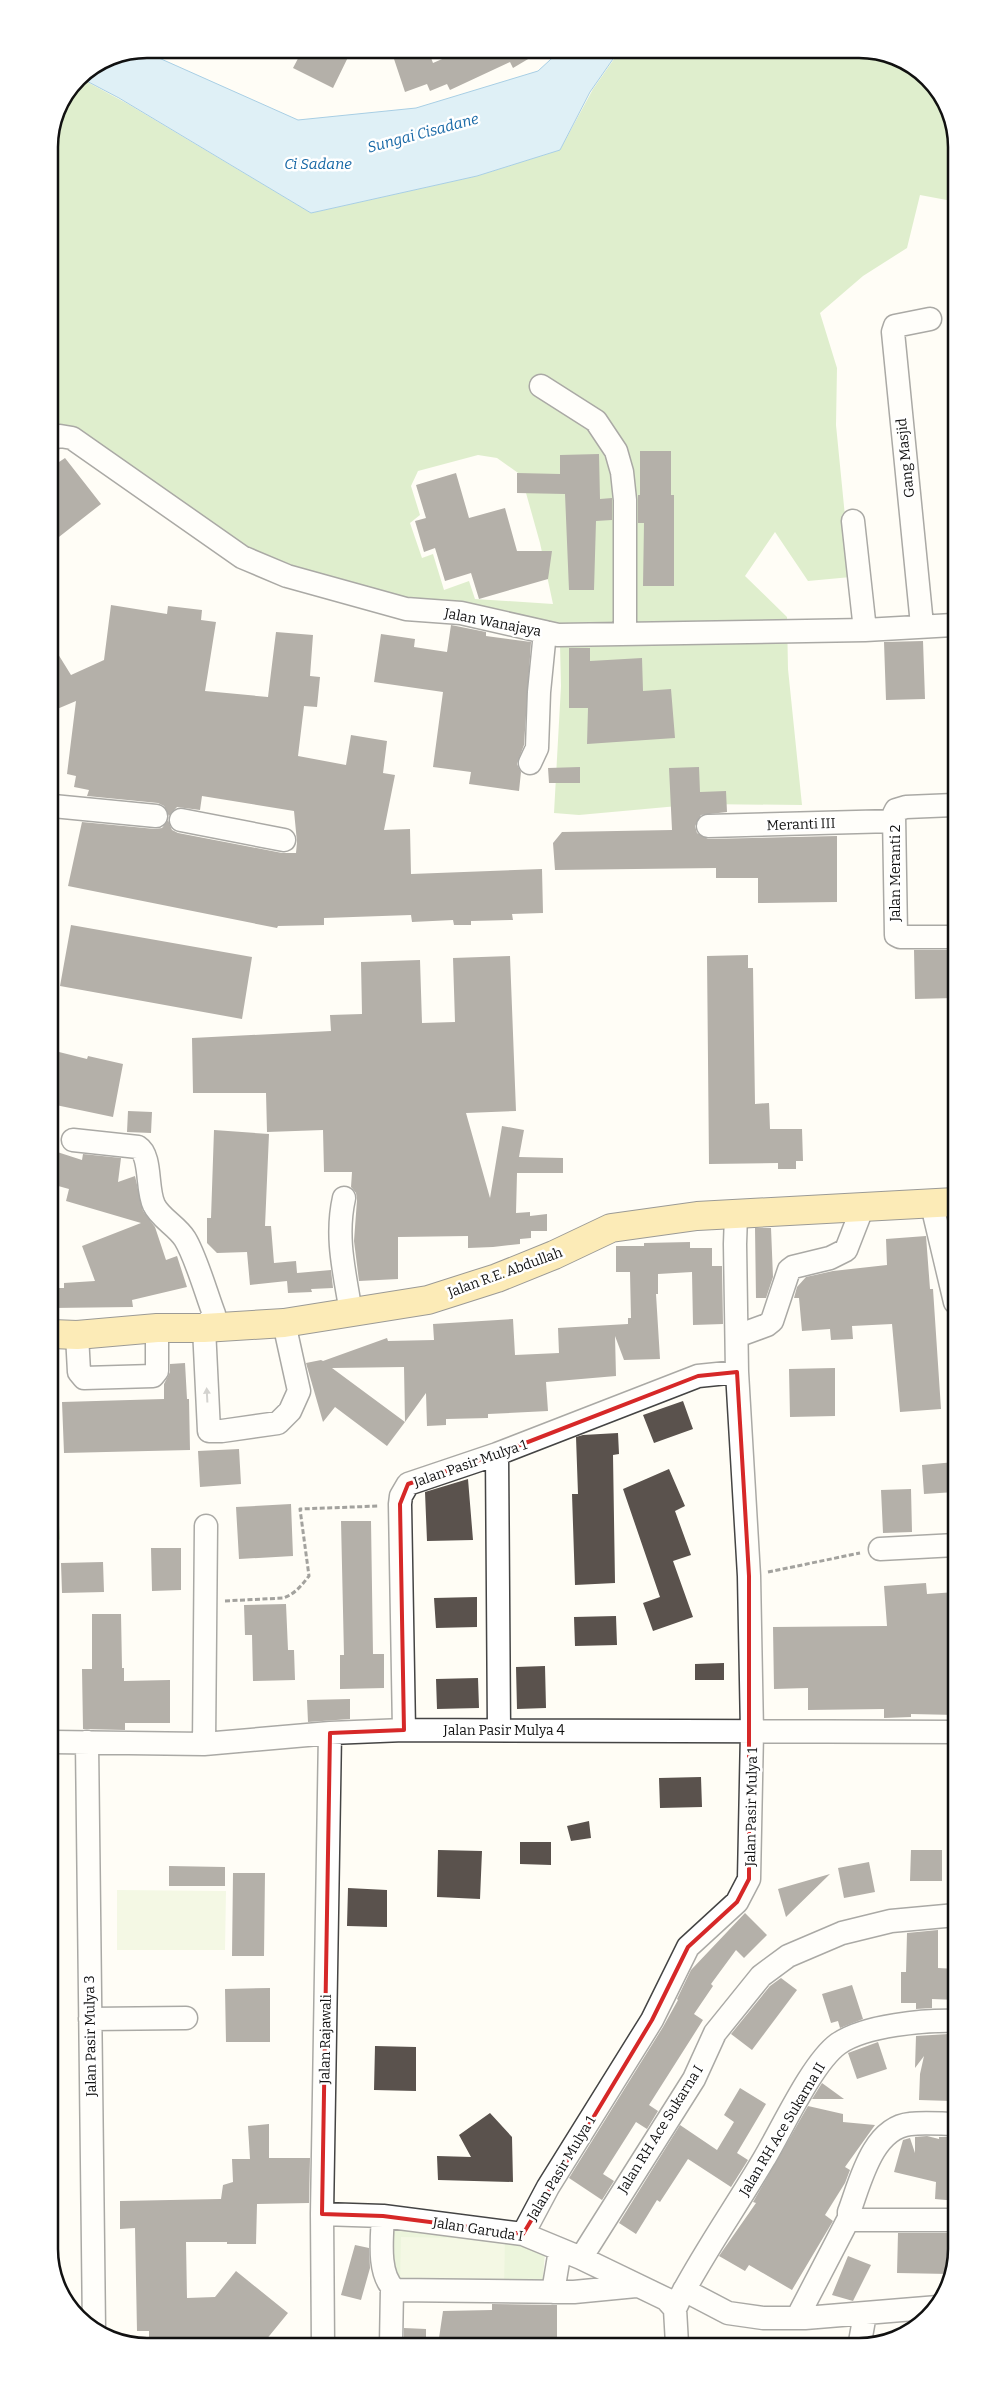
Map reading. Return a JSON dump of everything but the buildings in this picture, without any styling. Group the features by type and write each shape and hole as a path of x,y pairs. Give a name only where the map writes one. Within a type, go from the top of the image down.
{"main road":[{"name":"Jalan R.E. Abdullah","path":"64,1335 157,1328 204,1328 284,1323 428,1300 498,1278 554,1255 611,1228 697,1216 943,1204"}],"street":[{"name":"Gang Masjid","path":"922,626 893,332 896,326 930,319"},
{"path":"541,386 596,421 616,452 622,472 625,500 625,634"},
{"name":"Jalan Wanajaya","path":"58,437 72,438 242,557 287,576 406,609 461,612 558,634 865,630 948,625"},
{"path":"853,521 865,630"},
{"path":"530,764 537,748 545,632"},
{"name":"Jalan Meranti 2","path":"948,805 900,808 894,814 896,935 900,937 948,937"},
{"path":"58,806 156,816"},
{"path":"181,820 284,840"},
{"name":"Meranti III","path":"708,826 894,821"},
{"path":"73,1140 138,1148 146,1155 148,1184 154,1206 184,1238 214,1314 204,1328 208,1431 278,1423 290,1411 298,1391 284,1323"},
{"path":"344,1198 340,1216 340,1249 351,1313"},
{"path":"943,1204 948,1245"},
{"path":"737,1336 767,1325 772,1320 786,1275 793,1267 830,1258 846,1250 862,1209"},
{"name":"Jalan Pasir Mulya 1","path":"523,2234 548,2187 652,2020 688,1947 737,1902 749,1879 752,1732 749,1576 738,1372 736,1215"},
{"path":"64,1335 79,1372 84,1378 153,1376 157,1371 157,1328"},
{"name":"Jalan Pasir Mulya 1","path":"404,1730 400,1504 401,1496 408,1484 497,1454 698,1376 738,1372"},
{"path":"497,1454 499,1730"},
{"path":"204,1744 206,1526"},
{"path":"880,1549 948,1545"},
{"name":"Jalan Pasir Mulya 4","path":"58,1742 204,1744 330,1732 404,1730 948,1732"},
{"name":"Jalan Rajawali","path":"324,2338 322,2214 330,1732"},
{"name":"Jalan Pasir Mulya 3","path":"86,1742 94,2321"},
{"name":"Jalan RH Ace Sukarna I","path":"580,2258 694,2079 715,2033 761,1976 788,1956 842,1933 891,1921 948,1916"},
{"path":"90,2019 186,2018"},
{"name":"Jalan RH Ace Sukarna II","path":"680,2298 799,2098 829,2052 840,2043 880,2029 927,2021 948,2021"},
{"path":"797,2318 850,2218 849,2212 871,2155 882,2140 893,2130 909,2124 948,2124"},
{"name":"Jalan Garuda I","path":"322,2214 383,2216 523,2234 580,2258 666,2299 680,2298 745,2317 797,2318 926,2308"},
{"path":"383,2216 386,2278 392,2288 399,2292 553,2292 613,2290 636,2286"},
{"path":"850,2218 854,2220 948,2220"},
{"path":"553,2292 560,2250"},
{"path":"391,2338 392,2288"},
{"path":"677,2338 680,2298"},
{"path":"861,2338 864,2314"}],"path":[{"path":"205,1602 282,1598 290,1596 299,1589 309,1576 300,1509 400,1504"},
{"path":"749,1576 880,1549"}],"highlighted area":[{"path":"737,1372 749,1576 749,1879 737,1902 688,1947 652,2020 523,2234 383,2216 322,2214 330,1733 404,1730 400,1504 408,1484 497,1454 698,1376"}],"green space":[{"path":"615,58 871,58 893,64 914,76 930,92 944,118 948,141 948,200 920,195 907,248 863,276 820,313 837,368 836,425 851,577 808,581 775,532 745,576 787,617 788,669 802,805 700,804 579,815 554,813 561,686 560,645 406,609 242,557 109,463 58,442 58,135 62,118 69,102 86,82 128,104 311,213 477,176 560,150 593,89","holes":["478,455 497,458 521,475 540,543 553,604 475,599 469,581 444,590 433,554 422,558 410,523 420,515 411,486 418,471"]},
{"path":"58,1511 60,1539 58,1542"},
{"path":"117,1890 226,1891 225,1950 117,1950"},
{"path":"453,2230 522,2238 545,2253 542,2290 393,2285 387,2231"},
{"path":"401,2237 505,2239 504,2286 400,2284"}],"water":[{"name":"Ci Sadane","path":"135,58 159,58 298,120 416,108 538,71 552,58 614,58 590,92 560,150 477,176 311,213 119,98 87,81 102,69 118,62"}],"water label":[{"name":"Sungai Cisadane","path":"423,133"}]}
